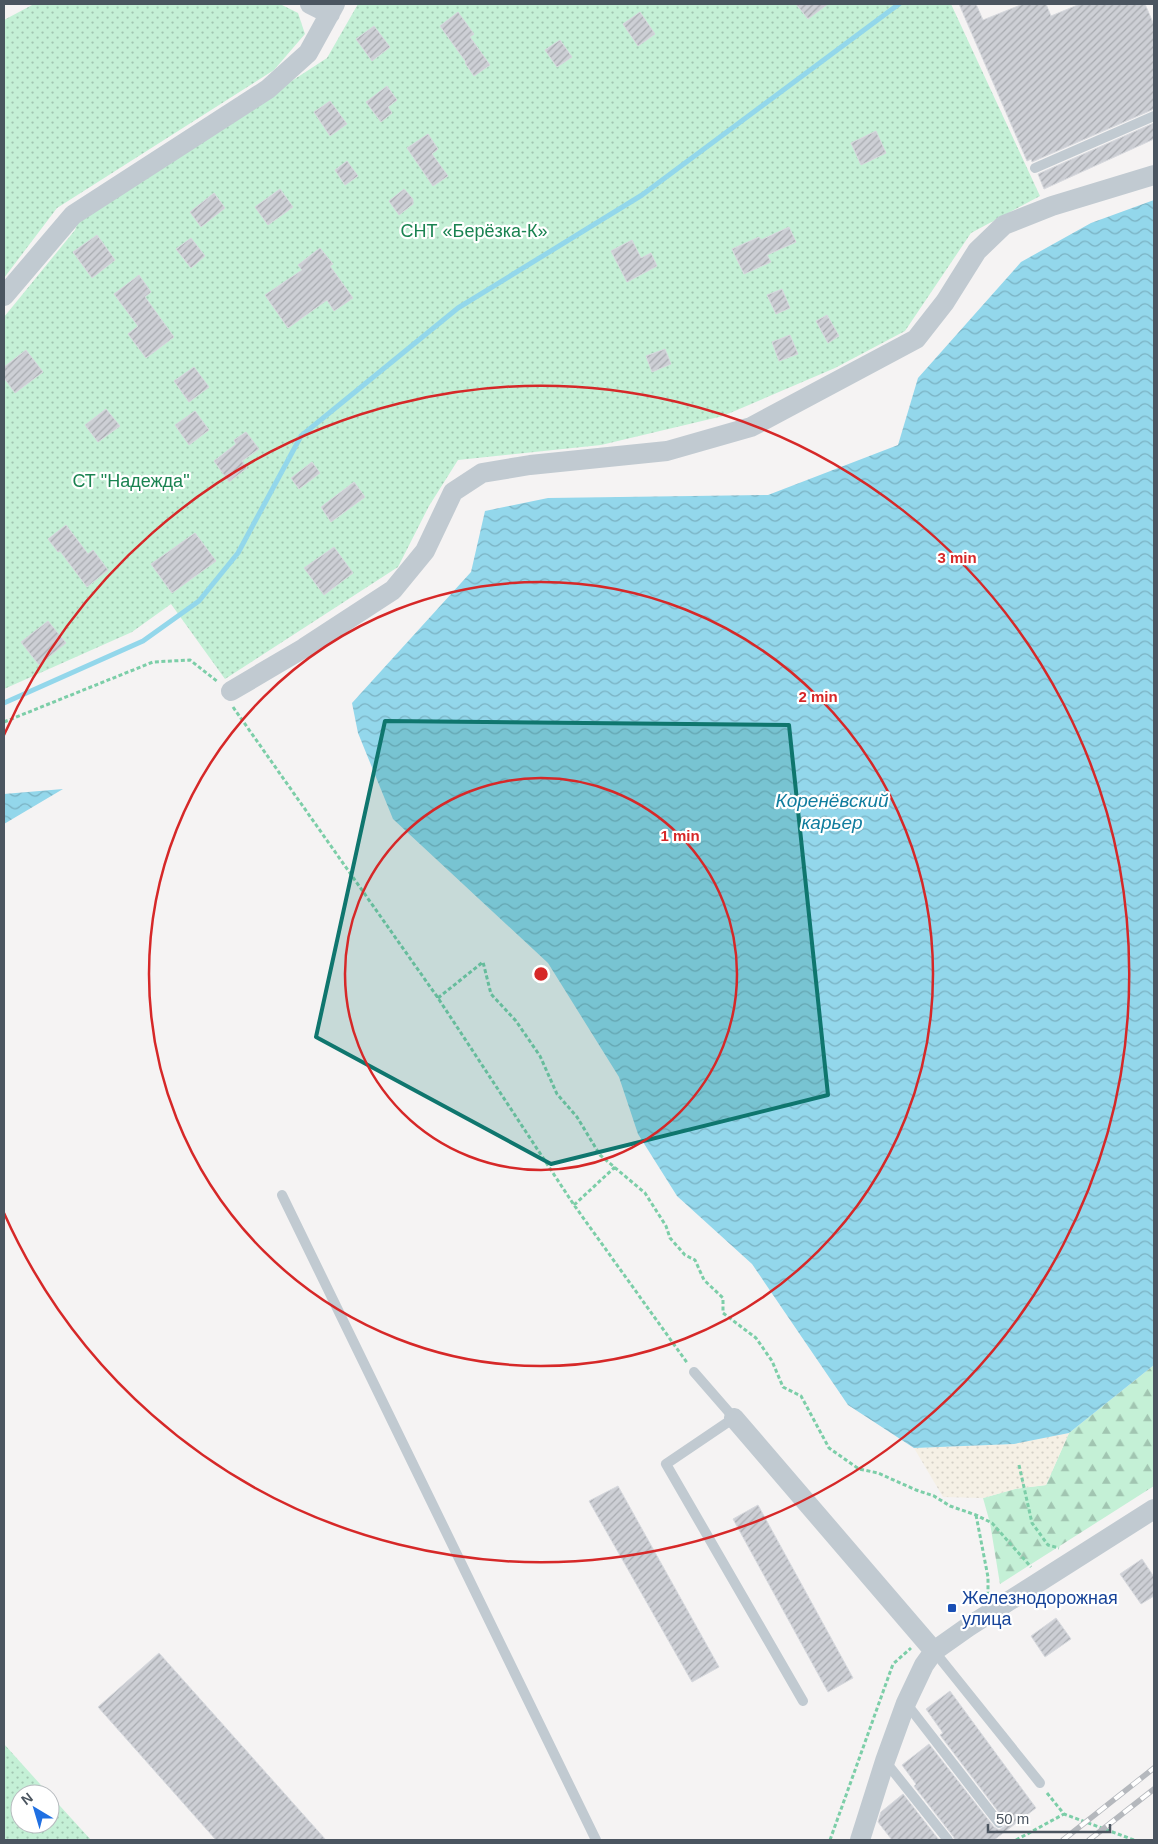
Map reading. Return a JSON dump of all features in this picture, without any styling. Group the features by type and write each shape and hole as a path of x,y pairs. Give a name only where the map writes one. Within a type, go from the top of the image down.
{"street":[{"path":"4,296 73,215 268,89 308,53 332,9 310,4"},
{"path":"231,691 304,648 393,590 426,551 453,492 482,473 530,464 667,451 751,427 916,339 945,302 976,252 1004,225 1052,206 1154,175"},
{"path":"734,1418 928,1644"},
{"path":"928,1644 968,1627 1154,1509"},
{"path":"860,1840 906,1703 924,1664 928,1644"}],"lane":[{"path":"1035,168 1154,116"},
{"path":"282,1195 596,1840"},
{"path":"694,1372 734,1418 666,1464 803,1702"},
{"path":"928,1644 1040,1783"},
{"path":"906,1703 999,1823"},
{"path":"885,1761 948,1840"}],"path":[{"path":"4,722 154,662 190,660 231,691 234,707 438,998 574,1205 694,1372"},
{"path":"438,998 483,962 491,994 516,1021 540,1056 557,1094 577,1117 600,1155 645,1193 666,1226 670,1238 685,1255 695,1260 704,1280 723,1298 723,1313 756,1338 772,1361 783,1387 802,1396 829,1448 859,1469 878,1473 992,1523 1035,1571"},
{"path":"574,1205 615,1166"},
{"path":"1019,1466 1032,1523 1048,1544 1061,1549"},
{"path":"976,1515 988,1577 988,1601"},
{"path":"830,1840 893,1664 928,1644"},
{"path":"1040,1783 1064,1814 1134,1840"},
{"path":"1016,1840 1064,1814"}],"highlighted area":[{"path":"385,721 789,725 828,1095 551,1164 316,1037"}],"green space":[{"path":"34,4 280,4 298,13 305,34 274,70 57,208 4,278 4,20"},
{"name":"СНТ «Берёзка-К»","path":"358,4 951,4 1040,196 971,233 905,331 835,368 723,416 601,445 458,460 429,506 398,567 225,679 171,604 132,632 4,689 4,317 75,230 79,219 327,58"},
{"path":"1154,1365 1154,1486 1000,1584 990,1523 983,1498 1015,1489 1046,1485 1069,1433"},
{"path":"4,1744 40,1784 10,1784 10,1834 60,1834 60,1806 91,1840 4,1840"}],"sand":[{"path":"1069,1433 1046,1485 1015,1489 983,1498 943,1497 914,1448 1014,1444"}],"water":[{"name":"Коренёвский карьер","path":"1154,200 1154,1365 1069,1433 1014,1444 914,1448 848,1405 752,1264 677,1196 638,1134 619,1077 548,963 393,819 358,733 352,703 471,572 485,511 548,498 768,495 898,445 918,378 1021,262 1091,223"},
{"path":"63,789 4,824 4,794"}],"building":[{"path":"796,4 828,4 808,19"},
{"path":"959,4 976,4 983,20 1023,4 1046,4 1051,16 1080,4 1145,4 1154,25 1154,109 1032,162 1031,159 1027,161"},
{"path":"458,12 474,34 470,37 490,65 474,76 440,26"},
{"path":"640,12 655,34 638,46 623,24"},
{"path":"374,26 390,47 372,61 356,39"},
{"path":"560,40 572,57 557,67 545,50"},
{"path":"387,86 397,100 388,107 392,113 381,122 366,102"},
{"path":"330,101 347,124 330,136 314,112"},
{"path":"1154,123 1154,139 1044,189 1038,174"},
{"path":"876,131 886,153 861,165 851,143"},
{"path":"428,134 438,149 432,154 448,176 433,186 407,148"},
{"path":"347,161 358,176 345,185 335,170"},
{"path":"280,189 293,207 268,225 255,207"},
{"path":"404,189 413,199 413,204 399,215 389,201"},
{"path":"214,193 225,208 201,227 190,212"},
{"path":"789,227 796,242 767,255 771,262 744,274 732,249 759,237 761,240"},
{"path":"97,235 115,260 92,278 73,252"},
{"path":"191,238 205,256 191,268 176,249"},
{"path":"632,240 641,258 651,253 657,266 627,282 611,251"},
{"path":"320,248 333,264 330,266 353,298 334,311 327,300 288,328 265,295 302,270 298,265"},
{"path":"139,275 151,292 145,297 174,337 146,358 128,334 138,326 114,294"},
{"path":"782,289 790,308 776,314 767,295"},
{"path":"827,315 839,336 828,343 816,321"},
{"path":"790,335 798,354 779,361 772,342"},
{"path":"665,349 671,364 652,372 646,356"},
{"path":"26,350 43,372 15,393 4,378 4,367"},
{"path":"194,367 209,387 189,402 174,381"},
{"path":"106,409 120,426 98,442 85,425"},
{"path":"195,411 209,430 189,445 175,425"},
{"path":"246,432 259,449 242,461 247,468 229,482 214,461 236,444 234,440"},
{"path":"312,462 320,473 299,489 291,478"},
{"path":"354,482 365,497 331,522 321,507"},
{"path":"66,525 88,554 93,550 108,570 87,587 60,551 58,552 48,539"},
{"path":"195,533 216,561 172,593 151,564"},
{"path":"334,547 353,573 324,595 304,568"},
{"path":"48,621 66,643 39,665 21,642"},
{"path":"618,1486 719,1667 692,1682 589,1501"},
{"path":"758,1505 853,1678 828,1692 733,1519"},
{"path":"1142,1559 1154,1577 1154,1596 1141,1604 1120,1574"},
{"path":"1056,1618 1071,1639 1045,1657 1031,1636"},
{"path":"159,1653 326,1840 216,1840 98,1707"},
{"path":"950,1691 1036,1808 994,1840 955,1840 914,1786 916,1784 902,1765 929,1744 994,1827 999,1830 1005,1826 1004,1819 940,1735 943,1733 926,1709"},
{"path":"903,1794 939,1840 892,1840 878,1822 881,1812"}],"waterway":[{"path":"4,703 143,641 199,601 238,553 301,436 458,308 642,195 899,4"}],"railway":[{"path":"1063,1840 1154,1768"},
{"path":"1089,1840 1154,1789"}],"place":[{"name":"Железнодорожная улица","path":"952,1608"}],"park label":[{"name":"СТ \"Надежда\"","path":"131,481"}]}
